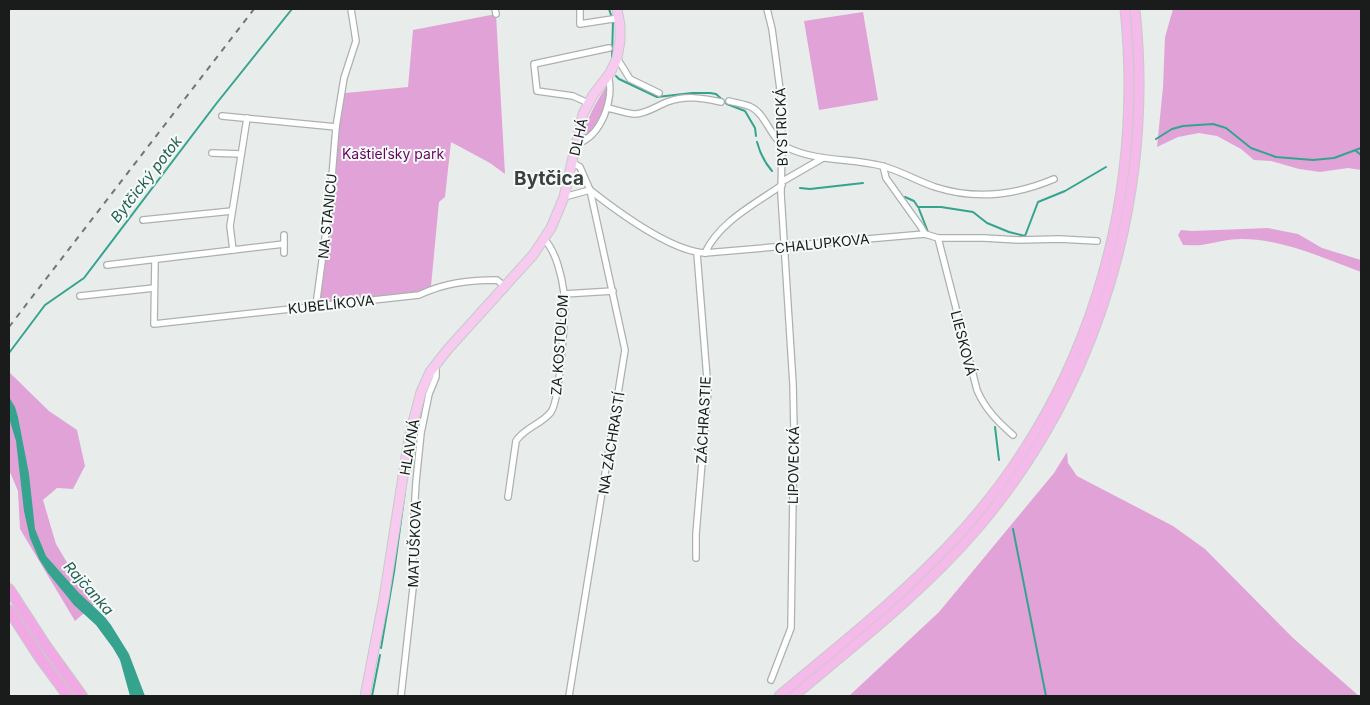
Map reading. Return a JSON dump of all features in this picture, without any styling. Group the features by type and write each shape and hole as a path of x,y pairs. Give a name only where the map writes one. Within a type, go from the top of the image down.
{"highway":[{"path":"779,696 890,602 959,534 984,505 1016,460 1045,414 1081,338 1100,287 1110,251 1122,188 1130,105 1129,52 1125,9"},
{"path":"794,696 894,611 961,547 1014,481 1038,445 1066,396 1096,326 1119,253 1127,217 1137,152 1139,105 1139,52 1135,9"},
{"path":"9,588 46,646 82,696"},
{"path":"9,610 40,658 68,696"}],"main road":[{"name":"DLHÁ","path":"544,240 558,214 564,197 583,114 588,103 608,76 617,58 620,41 615,16"},
{"name":"HLAVNÁ","path":"365,696 375,651 413,421 424,384 436,364 533,255 544,240"}],"street":[{"name":"NA STANICU","path":"316,306 330,201 336,127 344,78 356,41 351,9"},
{"path":"580,9 580,24 615,16"},
{"name":"BYSTRICKÁ","path":"767,9 780,88 785,247"},
{"path":"588,103 573,96 537,91 534,64 609,48"},
{"path":"617,58 630,79 659,93"},
{"path":"576,144 585,141 590,136 608,108 610,95 608,76"},
{"path":"608,108 634,114 674,100 687,98 704,98 721,102"},
{"path":"729,101 751,107 758,112 782,145 792,150 823,158 882,166 934,187 966,194 983,195 1005,193 1054,179"},
{"path":"222,116 336,127"},
{"path":"233,250 230,226 247,118"},
{"path":"212,153 241,154"},
{"path":"705,253 710,242 722,229 782,183 823,158"},
{"name":"NA ZÁCHRASTÍ","path":"570,696 625,350 590,190 580,167 573,163"},
{"path":"882,166 886,178 925,234"},
{"path":"564,197 590,190"},
{"name":"CHALUPKOVA","path":"590,190 664,239 697,253 925,234 938,238 1097,241"},
{"path":"148,222 232,211"},
{"path":"284,235 284,253"},
{"name":"LIESKOVÁ","path":"938,238 977,390 984,406 1013,435"},
{"name":"ZA KOSTOLOM","path":"508,497 516,442 519,436 551,412 555,404 559,381 564,294 554,253 544,240"},
{"path":"107,265 284,244"},
{"name":"LIPOVECKÁ","path":"771,680 791,628 793,402 785,247"},
{"name":"ZÁCHRASTIE","path":"696,558 696,534 708,391 697,253"},
{"path":"80,296 154,288 155,260"},
{"name":"KUBELÍKOVA","path":"154,288 154,324 419,295 436,287 455,283 497,280 504,286"},
{"path":"564,294 612,291"},
{"name":"MATUŠKOVA","path":"401,696 413,588 413,533 416,482 422,433 429,394 436,377 436,364"}],"green space":[{"path":"1173,9 1361,9 1361,170 1348,168 1320,172 1299,169 1271,161 1254,160 1241,149 1217,136 1199,133 1178,137 1157,147 1163,87 1165,37"},
{"path":"863,12 878,100 819,110 804,21"},
{"name":"Kaštieľsky park","path":"496,14 505,174 490,163 451,142 445,197 439,202 431,286 422,292 323,304 320,300 339,127 345,93 408,87 413,30"},
{"path":"608,84 603,114 589,134 583,138 593,110"},
{"path":"1268,228 1298,234 1322,248 1361,260 1361,272 1302,250 1272,242 1237,239 1201,245 1183,245 1178,235 1181,230"},
{"path":"9,372 49,411 77,430 85,466 73,489 57,488 43,500 56,544 78,581 99,600 75,621 20,529 18,491 9,470"},
{"path":"1067,452 1068,463 1077,476 1173,526 1205,549 1293,638 1359,696 849,696 939,612 1054,473"}],"shaded area":[{"path":"9,397 18,417 29,474 35,529 46,556 111,625 129,654 145,696 130,696 120,660 113,648 96,625 74,605 39,559 30,538 24,511 16,441 9,418"}],"waterway":[{"name":"Bytčický potok","path":"9,353 45,305 84,278 216,104 292,9"},
{"name":"Bytčický potok","path":"609,9 613,21 612,57"},
{"name":"Bytčický potok","path":"616,76 657,97 692,93 716,94 727,104 745,111 755,128 756,136"},
{"name":"Bytčický potok","path":"1156,139 1172,129 1183,126 1213,124 1226,128 1251,148 1276,157 1313,160 1334,158 1361,148"},
{"name":"Bytčický potok","path":"757,142 759,150 772,171"},
{"name":"Bytčický potok","path":"1356,151 1361,155"},
{"name":"Bytčický potok","path":"905,197 914,201 918,207 941,207 973,212 987,223 1025,236 1038,202 1065,191 1106,167"},
{"name":"Bytčický potok","path":"800,188 810,189 863,183"},
{"path":"919,209 928,232"},
{"path":"995,427 999,460"},
{"path":"381,648 405,491"},
{"path":"1013,529 1046,696"},
{"path":"372,696 380,655"}],"railway":[{"path":"9,327 254,9"}],"district":[{"name":"Bytčica","path":"549,178"}],"water label":[{"name":"Rajčanka","path":"89,588"}]}
